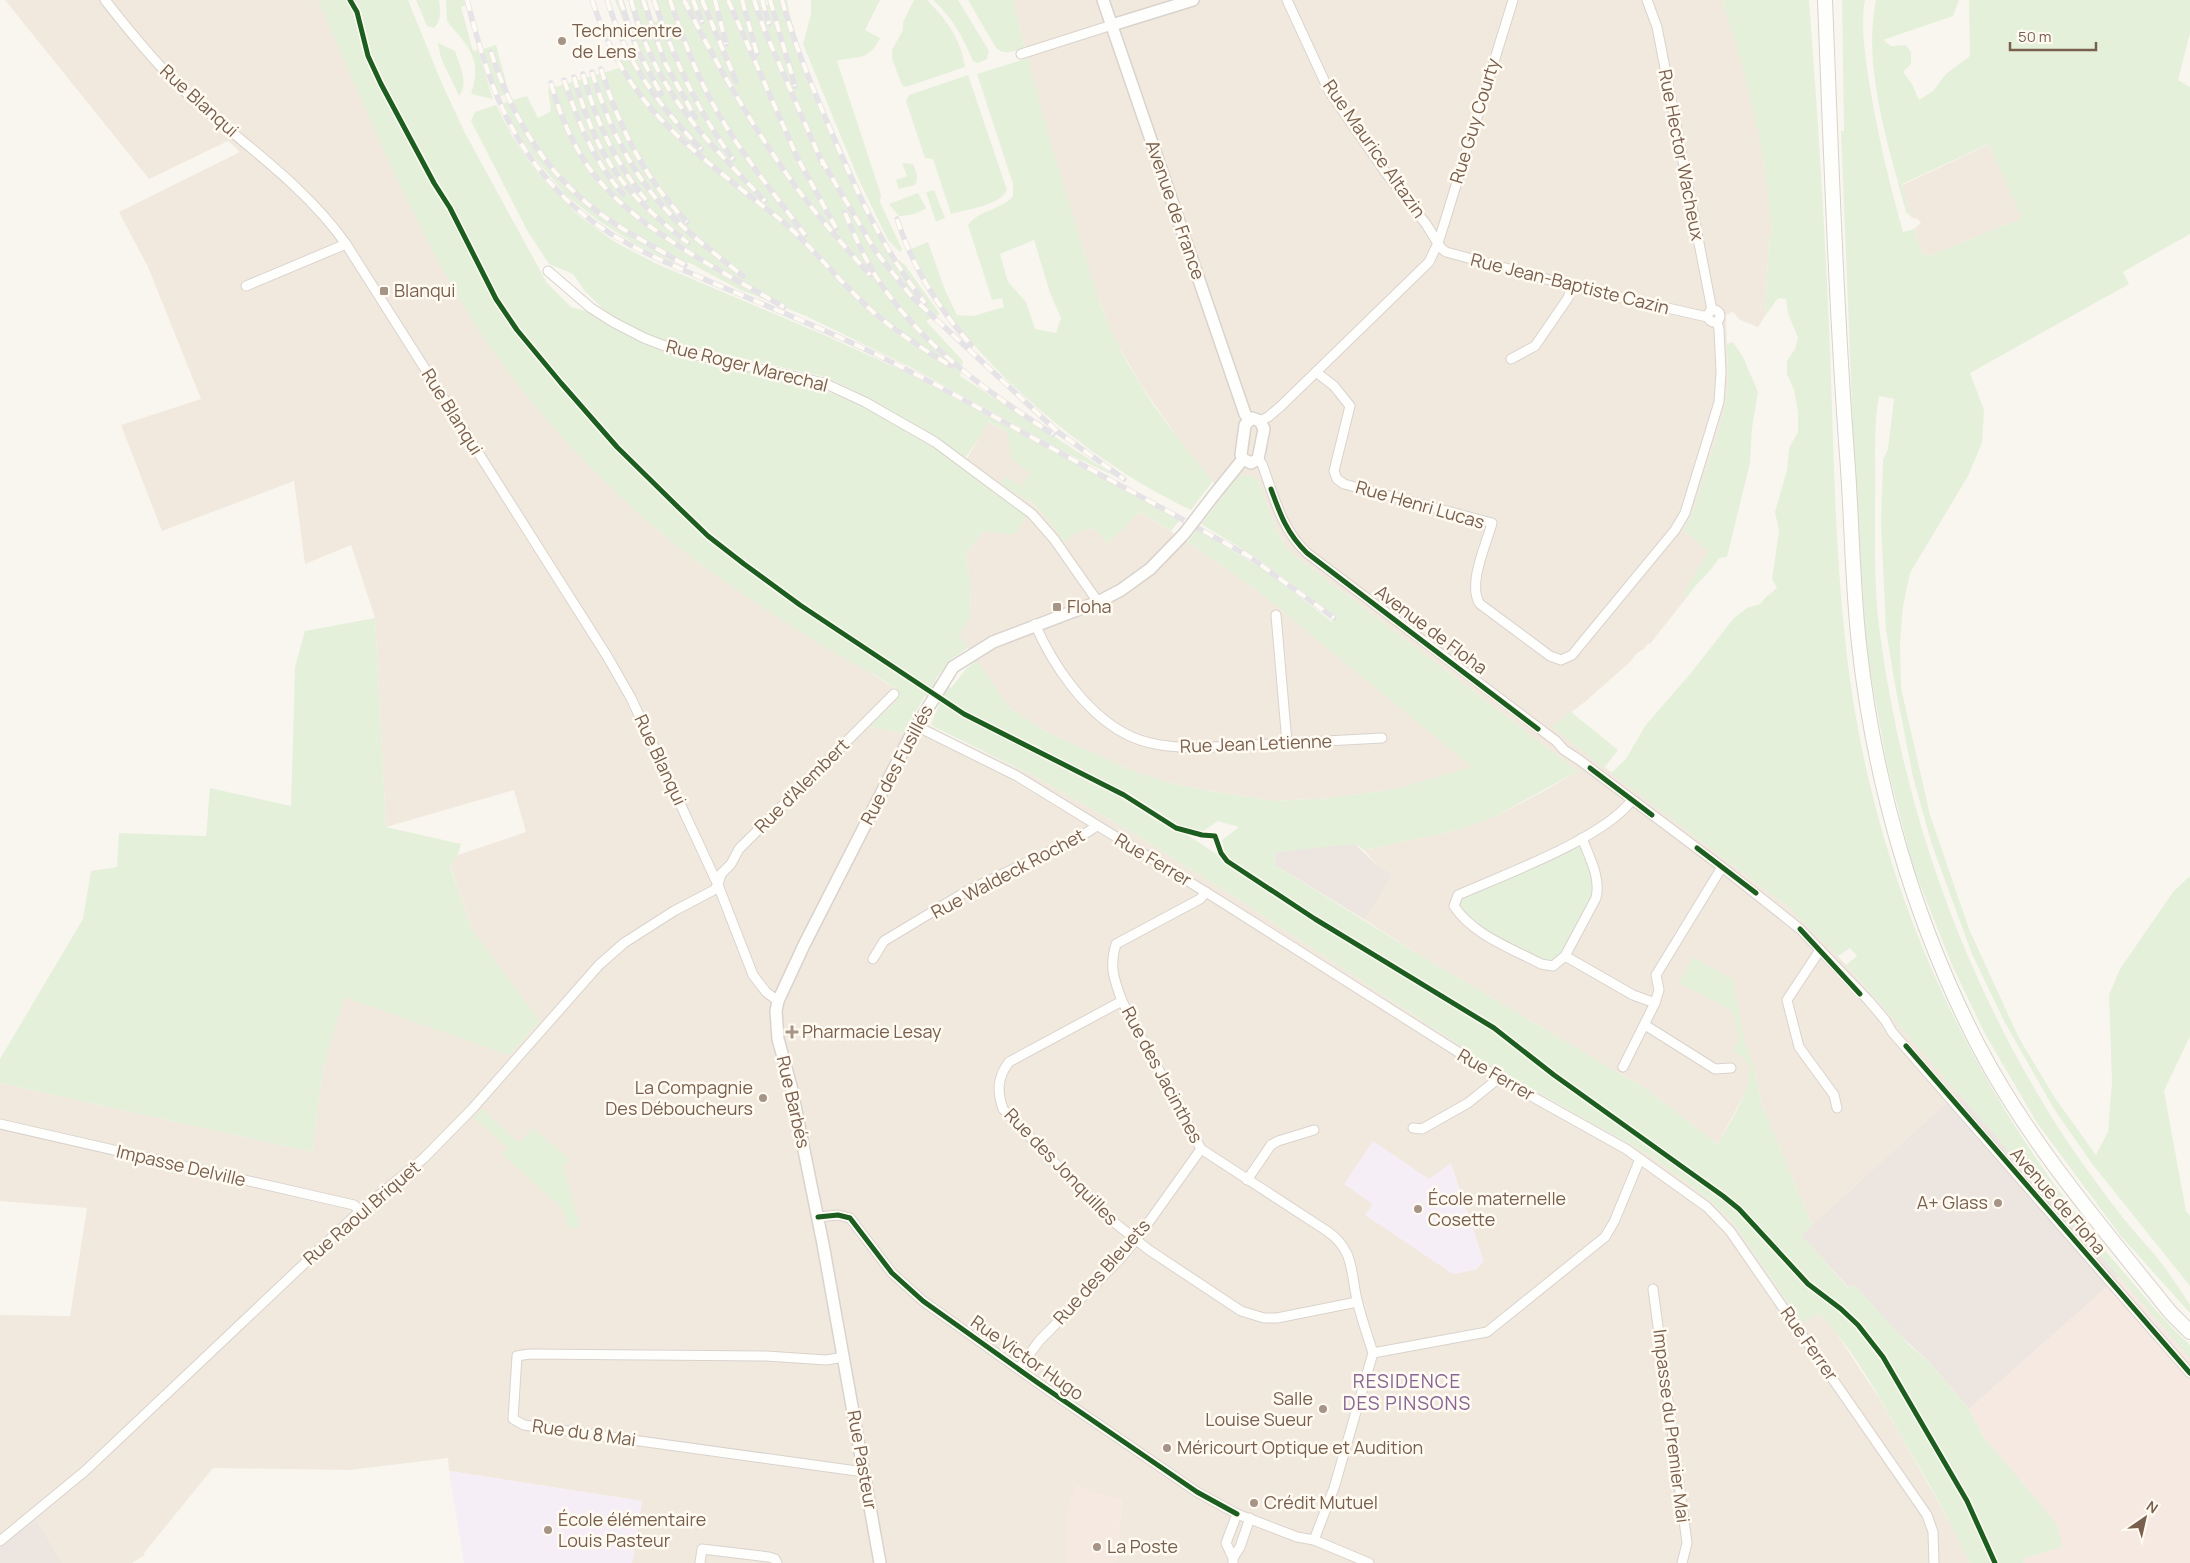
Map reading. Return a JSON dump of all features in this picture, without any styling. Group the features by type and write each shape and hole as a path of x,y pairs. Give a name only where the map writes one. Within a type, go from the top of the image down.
{"main road":[{"path":"1825,0 1842,386 1859,647 1884,787 1904,862 1928,935 1980,1048 2009,1098 2062,1179 2170,1312 2190,1332"}],"street":[{"name":"Rue Blanqui","path":"105,0 161,69 309,200 336,229 607,656 631,698 718,885"},
{"name":"Avenue de France","path":"1103,0 1245,414 1255,420"},
{"path":"1021,54 1193,0"},
{"name":"Rue Maurice Altazin","path":"1287,0 1329,91 1438,243"},
{"name":"Rue Guy Courty","path":"1255,420 1268,417 1429,262 1438,243 1512,0"},
{"name":"Rue Hector Wacheux","path":"1647,0 1657,27 1709,314"},
{"name":"Rue Jean-Baptiste Cazin","path":"1438,243 1446,252 1572,286 1709,314 1711,322 1717,322 1719,328 1721,372 1719,402 1685,513"},
{"path":"246,286 346,244"},
{"name":"Rue Roger Marechal","path":"548,271 591,308 644,338 678,351 824,383 865,402 935,442 1032,514 1054,539 1098,602"},
{"path":"1510,359 1535,346 1568,298 1572,286"},
{"name":"Rue Henri Lucas","path":"1316,372 1334,386 1350,406 1334,471 1337,479 1344,484 1492,523 1474,587 1476,598 1480,604 1550,656 1561,660 1572,655 1675,530 1685,513"},
{"path":"1255,420 1264,429 1258,459 1251,462 1243,459 1241,455 1245,425 1255,420"},
{"name":"Rue des Fusillés","path":"778,1001 916,726 953,667 993,642 1035,624 1098,602 1145,574 1184,534 1243,459"},
{"name":"Avenue de Floha","path":"1258,459 1262,464 1286,527 1294,540 1307,553 1556,741 1564,750 1722,867 1780,912 1820,950 1885,1020 1892,1032 2190,1373"},
{"path":"1276,615 1287,743"},
{"name":"Rue Jean Letienne","path":"1035,624 1045,645 1076,691 1093,710 1125,734 1168,747 1195,748 1382,738"},
{"name":"Rue d'Alembert","path":"718,885 721,874 731,864 739,849 894,694"},
{"name":"Rue Ferrer","path":"916,726 1017,776 1206,892 1499,1078 1640,1159 1707,1207 1730,1231 1927,1516 1933,1532 1934,1563"},
{"path":"1582,838 1597,878 1598,889 1596,898 1565,956 1553,966 1541,964 1472,927 1460,916 1454,906 1458,895 1548,856 1582,838 1611,820 1632,800"},
{"name":"Rue Waldeck Rochet","path":"873,959 884,941 967,891 1078,838 1097,826"},
{"path":"1623,1067 1656,1002 1659,990 1656,975 1722,867"},
{"path":"718,885 753,975 766,992 778,1001"},
{"name":"Rue Raoul Briquet","path":"0,1541 85,1471 360,1211 424,1158 473,1108 599,965 633,938 674,910 714,890 718,885"},
{"name":"Rue des Jacinthes","path":"1206,892 1200,899 1116,944 1111,959 1113,977 1122,1001 1201,1149 1341,1242 1349,1257 1357,1302 1373,1353"},
{"path":"1820,950 1787,1000 1798,1047 1834,1095 1837,1108"},
{"path":"1565,956 1633,995 1656,1002"},
{"name":"Rue Barbés","path":"778,1001 776,1010 778,1039 818,1217"},
{"name":"Rue des Jonquilles","path":"1122,1001 1009,1062 998,1083 998,1095 1003,1109 1105,1215 1136,1240 1241,1311 1264,1318 1277,1318 1357,1302"},
{"path":"1645,1025 1715,1069 1731,1068"},
{"path":"1413,1128 1422,1130 1468,1103 1499,1078"},
{"name":"Impasse Delville","path":"0,1124 306,1194 354,1206 360,1211"},
{"path":"1247,1180 1271,1145 1314,1130"},
{"name":"Rue des Bleuets","path":"1018,1369 1040,1340 1119,1260 1136,1240 1201,1149"},
{"path":"1314,1540 1334,1488 1373,1353 1487,1332 1606,1237 1640,1159"},
{"name":"Rue Victor Hugo","path":"818,1217 838,1215 850,1218 892,1273 907,1288 1018,1369 1197,1492 1237,1514 1297,1537 1314,1540 1369,1563"},
{"name":"Rue Pasteur","path":"818,1217 880,1563"},
{"name":"Impasse du Premier Mai","path":"1653,1289 1687,1543 1682,1563"},
{"name":"Rue du 8 Mai","path":"844,1357 826,1360 766,1356 530,1354 517,1356 513,1419 524,1425 864,1472"},
{"path":"1233,1561 1226,1543 1237,1514"},
{"path":"1233,1561 1250,1518"},
{"path":"700,1563 702,1549 769,1557 775,1559 777,1563"}],"shaded area":[{"path":"5,0 318,0 400,185 425,236 466,309 502,362 542,414 599,476 659,531 703,566 899,691 896,701 869,727 904,733 914,716 941,732 1032,775 1130,831 1233,896 1494,1068 1651,1156 1711,1201 1735,1225 1802,1323 1819,1313 1833,1328 1881,1401 1955,1531 1970,1563 1116,1563 1122,1500 1085,1490 1077,1485 1067,1511 1067,1563 632,1563 642,1501 449,1471 448,1458 350,1470 213,1468 144,1553 145,1555 132,1563 62,1563 36,1518 0,1545 0,1315 70,1316 87,1208 0,1201 0,1083 312,1152 323,1069 344,996 509,1055 540,1021 471,928 450,865 458,855 526,832 514,790 386,827 375,618 351,545 305,564 294,481 162,531 121,425 201,399 148,267 119,212 240,152 228,141 149,179","holes":["1429,1179 1366,1214 1373,1204 1344,1183"]},
{"path":"1013,0 1722,0 1738,48 1757,120 1771,210 1772,237 1769,238 1765,316 1758,327 1740,320 1733,312 1726,315 1728,385 1724,413 1695,506 1683,530 1709,551 1683,594 1687,597 1650,644 1648,643 1644,649 1637,653 1629,663 1586,701 1552,727 1787,906 1830,947 1958,1092 1812,1225 1762,1105 1754,1068 1746,1091 1718,1144 1646,1089 1413,951 1365,920 1391,874 1378,866 1364,850 1462,829 1498,815 1578,771 1289,551 1276,529 1258,481 1238,476 1224,495 1182,444 1141,385 1112,334 1095,289 1041,112"},
{"path":"1990,144 2022,218 1934,254 1923,255 1914,229 1921,223 1918,219 1911,217 1902,185"},
{"path":"987,421 1007,432 1052,463 1027,499 1046,517 1064,541 1073,534 1093,528 1108,543 1140,512 1188,542 1259,592 1473,767 1396,789 1330,798 1276,801 1170,783 1133,771 1045,731 1008,707 959,635 970,618 971,586 965,555 984,530 1013,535 962,466 979,439"},
{"path":"1340,844 1355,844 1378,866 1392,874 1365,920 1275,865 1276,852"},
{"path":"1958,1092 2119,1276 1969,1409 1932,1365 1849,1288 1801,1235"},
{"name":"École maternelle Cosette","path":"1373,1141 1429,1179 1451,1163 1484,1262 1475,1270 1453,1274 1365,1215 1373,1204 1344,1184"},
{"path":"2119,1276 2190,1358 2190,1563 2024,1563 2022,1559 2062,1547 2016,1477 1983,1436 1969,1409"},
{"name":"École élémentaire Louis Pasteur","path":"449,1471 642,1501 632,1563 464,1563"},
{"path":"1076,1484 1085,1490 1122,1500 1116,1563 1067,1563 1067,1511"},
{"path":"36,1518 62,1563 0,1563 0,1545"}],"green space":[{"path":"318,0 408,0 440,79 465,133 547,283 571,307 586,311 670,353 793,380 854,401 902,428 962,466 1028,515 1014,535 983,531 965,555 971,586 970,618 959,635 968,648 950,660 935,680 951,688 966,669 977,660 1008,707 1045,731 1133,771 1170,783 1210,791 1276,801 1330,798 1396,789 1472,767 1259,592 1188,542 1197,529 1266,571 1332,622 1336,617 1252,555 1201,524 1238,476 1253,476 1258,481 1276,529 1289,551 1578,771 1498,815 1462,829 1364,850 1355,844 1276,852 1275,865 1413,951 1646,1089 1718,1144 1735,1115 1746,1090 1749,1068 1745,1059 1733,1052 1739,1039 1733,1011 1679,983 1693,957 1735,981 1734,986 1745,1043 1754,1068 1762,1105 1812,1225 1802,1235 1848,1288 1855,1285 1908,1344 1932,1365 1969,1409 1983,1436 2056,1523 2063,1547 2022,1559 2024,1563 1970,1563 1939,1502 1886,1409 1866,1375 1832,1327 1819,1313 1802,1323 1735,1225 1711,1201 1651,1156 1494,1068 1233,896 1130,831 1032,775 934,727 931,724 939,705 925,696 904,733 869,727 896,701 899,691 884,680 835,653 776,616 681,549 590,467 509,374 464,307 423,233 386,156","holes":["1218,821 1239,827 1222,840 1227,861 1177,828 1203,831"]},
{"path":"416,0 439,0 439,19 434,28 427,26"},
{"path":"446,0 464,0 466,5 461,7 473,51 478,50 493,99 471,94 474,82 474,62 467,46 447,21"},
{"path":"615,0 624,0 633,31 636,29 628,0 647,0 654,22 658,21 652,0 759,0 761,7 773,3 772,0 787,0 806,67 875,224 896,258 905,265 940,314 926,321 963,361 960,376 1120,479 1061,450 912,368 806,316 738,289 690,263 672,262 633,243 596,219 566,195 534,157 516,130 503,103 527,96 538,118 551,111 548,89 623,67 619,60 636,54"},
{"path":"811,0 880,0 865,30 880,38 876,46 862,56 837,61 881,195 880,202 902,249 900,252 888,240 858,178 803,44 811,14"},
{"path":"914,0 927,0 946,22 960,47 965,67 906,87 902,85 892,59 892,50 903,30 903,22"},
{"path":"933,0 958,0 989,51 987,59 978,63 973,61 956,28 946,13"},
{"path":"968,0 1013,0 1025,48 1003,52 996,48"},
{"path":"1722,0 1809,0 1824,217 1836,514 1845,638 1864,760 1885,840 1911,918 1943,994 1981,1068 2023,1138 2070,1206 2163,1318 2190,1345 2190,1358 1846,965 1857,956 1850,948 1838,956 1787,906 1611,773 1626,759 1645,726 1690,674 1734,618 1747,608 1760,604 1777,588 1772,579 1779,531 1775,512 1787,470 1789,448 1798,432 1798,412 1794,390 1787,374 1787,361 1795,349 1798,338 1788,313 1786,299 1778,298 1765,316 1769,238 1772,236 1766,176 1748,87"},
{"path":"1842,0 1865,0 1863,25 1865,51 1882,151 1903,232 1914,229 1923,255 1934,254 2022,218 1989,144 1902,184 1911,217 1906,212 1885,134 1875,79 1872,52 1876,0 1959,0 1953,16 1883,40 1891,46 1906,45 1911,52 1911,64 1903,72 1912,84 1919,100 1933,91 1946,74 1970,56 1969,0 2190,0 2190,33 2178,80 2190,87 2190,234 2123,272 2129,284 1970,373 1984,410 1982,443 1968,476 1910,573 1903,606 1900,642 1901,688 1930,815 1969,929 2019,1038 2055,1098 2096,1155 2108,1132 2112,1082 2109,995 2120,969 2173,892 2190,876 2190,1036 2164,1091 2186,1211 2190,1216 2190,1286 2093,1165 2054,1109 2004,1021 1972,954 1932,845 1913,777 1886,630 1881,524 1883,460 1888,449 1894,399 1879,396 1875,435 1875,534 1880,634 1890,698 1903,760 1939,882 1962,942 1988,1000 2017,1057 2049,1113 2104,1193 2169,1274 2190,1305 2190,1313 2120,1235 2037,1123 1985,1034 1952,965 1913,867 1887,765 1867,654 1856,505 1841,131 1844,131"},
{"path":"438,43 455,51 463,80 462,91 459,96 441,58"},
{"path":"496,45 509,93 499,97 483,49"},
{"path":"1028,58 1063,184 1107,321 1123,354 1146,392 1171,429 1213,481 1191,510 1121,471 1052,420 1019,391 962,330 934,293 917,262 911,249 928,242 945,290 957,315 973,316 1004,307 1002,298 992,300 968,225 978,216 1002,205 1013,196 1013,184 977,74","holes":["1034,240 1050,293 1061,318 1056,333 1035,329 1026,302 1008,282 1000,254"]},
{"path":"968,75 1007,190 997,200 990,203 951,214 933,159 925,158 906,101 909,95"},
{"path":"496,105 511,134 531,164 546,182 578,215 615,242 657,264 822,334 912,375 1180,520 1171,531 1140,512 1108,543 1093,528 1073,534 1064,542 1046,517 1031,502 1000,485 1005,476 1021,486 1030,473 1012,460 1007,432 988,421 979,439 965,458 938,438 853,390 825,377 669,342 639,331 607,313 584,290 573,274 549,264 528,232 471,121 475,112"},
{"path":"902,163 913,164 917,180 915,185 899,189 896,180 907,176"},
{"path":"934,190 945,218 936,222 926,192"},
{"path":"918,193 926,208 916,213 899,216 889,204"},
{"path":"1733,342 1743,357 1758,392 1752,428 1750,463 1727,557 1719,558 1687,597 1683,594 1709,551 1683,530 1695,506 1724,413 1728,385 1727,344"},
{"path":"375,618 386,827 461,844 458,855 450,866 471,928 540,1021 509,1055 344,997 323,1069 312,1152 0,1083 0,1059 83,919 91,871 117,867 119,833 206,836 210,788 291,806 295,667 305,631"},
{"path":"1571,712 1618,750 1604,768 1552,727"},
{"path":"1582,838 1598,889 1565,956 1553,966 1541,964 1460,916 1458,895"},
{"path":"482,1109 519,1143 533,1128 570,1159 563,1166 580,1227 569,1228 562,1208 502,1154 508,1149 474,1117"}],"railway":[{"path":"467,0 492,84 515,133 530,157 548,180 569,202 600,227 650,255 828,332 908,370 1248,556"},
{"path":"592,0 604,32 618,61 650,108 691,148 791,229 880,318 951,366"},
{"path":"607,0 624,43 644,80 670,114 701,149"},
{"path":"620,0 637,49 661,94"},
{"path":"631,0 641,33 653,61 683,110 765,201"},
{"path":"643,0 665,63 695,117"},
{"path":"654,0 669,42 687,83 708,122 733,159"},
{"path":"670,0 691,58 703,86 718,113 749,160 805,235"},
{"path":"684,0 736,96 766,143 814,210 870,275"},
{"path":"693,0 702,22"},
{"path":"702,0 736,81"},
{"path":"715,0 726,44"},
{"path":"728,0 798,159 836,228"},
{"path":"742,0 757,54"},
{"path":"754,0 764,29 823,165"},
{"path":"762,0 769,24"},
{"path":"770,0 795,86"},
{"path":"782,0 805,69 852,180 885,244 925,303"},
{"path":"491,52 510,102 535,146 550,166 587,203 609,220 685,265"},
{"path":"601,69 616,111 635,151 658,188 687,222"},
{"path":"592,72 605,111 622,148 656,199 705,246 743,276"},
{"path":"583,74 600,125 625,171 646,200"},
{"path":"574,77 593,130 603,152 615,171 645,206 688,243"},
{"path":"564,80 587,140 603,168 623,194"},
{"path":"551,83 564,121 582,157 599,181 621,203 673,242 784,307"},
{"path":"821,159 876,252 912,297 1058,432 1124,479"},
{"path":"845,213 862,251 877,278 900,309 919,330 961,369 1006,403 1053,434"},
{"path":"897,219 903,237 927,286 947,316 971,345"},
{"path":"1243,552 1334,618"}],"cycle path":[{"path":"350,0 357,12 368,56 381,84 434,183 450,208 496,299 517,330 617,447 708,536 800,605 964,714 1124,795 1176,828 1202,835 1215,836 1221,853 1227,861 1315,919 1494,1028 1554,1075 1723,1196 1739,1209 1808,1284 1841,1309 1858,1325 1883,1357 1967,1501 1995,1563"},
{"path":"1271,489 1289,531 1307,553 1538,729"},
{"path":"1590,768 1652,815"},
{"path":"1697,848 1756,893"},
{"path":"1800,929 1860,994"},
{"path":"1906,1046 2190,1373"},
{"path":"818,1217 838,1215 850,1218 892,1273 923,1301 1038,1383 1197,1492 1237,1514"}],"place":[{"name":"Technicentre de Lens","path":"562,41"},
{"name":"Blanqui","path":"384,291"},
{"name":"Floha","path":"1057,607"},
{"name":"Pharmacie Lesay","path":"792,1032"},
{"name":"La Compagnie Des Déboucheurs","path":"763,1098"},
{"name":"A+ Glass","path":"1998,1203"},
{"name":"École maternelle Cosette","path":"1418,1209"},
{"name":"Salle Louise Sueur","path":"1323,1409"},
{"name":"Méricourt Optique et Audition","path":"1167,1448"},
{"name":"Crédit Mutuel","path":"1254,1503"},
{"name":"École élémentaire Louis Pasteur","path":"548,1530"},
{"name":"La Poste","path":"1097,1547"}],"district":[{"name":"RESIDENCE DES PINSONS","path":"1407,1392"}]}
